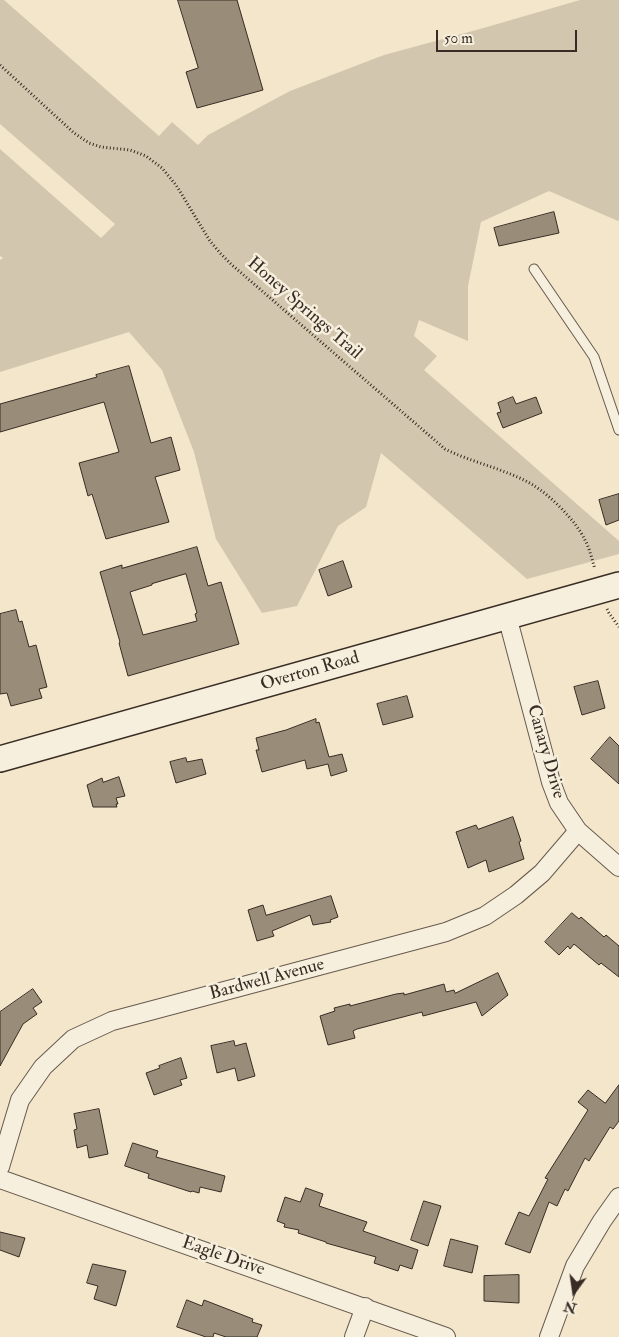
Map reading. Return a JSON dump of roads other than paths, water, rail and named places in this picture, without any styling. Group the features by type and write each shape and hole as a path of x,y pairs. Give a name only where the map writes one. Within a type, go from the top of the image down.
{"street":[{"name":"Overton Road","path":"0,759 619,585"},
{"name":"Canary Drive","path":"508,616 551,782 559,803 578,830 619,867"},
{"name":"Bardwell Avenue","path":"0,1167 20,1100 43,1067 73,1039 112,1021 446,932 485,916 516,895 542,873 578,830"},
{"name":"Eagle Drive","path":"0,1179 446,1337"},
{"path":"549,1337 575,1266 619,1197"},
{"path":"354,1337 365,1308"}],"lane":[{"path":"534,269 594,357 619,430"}]}
